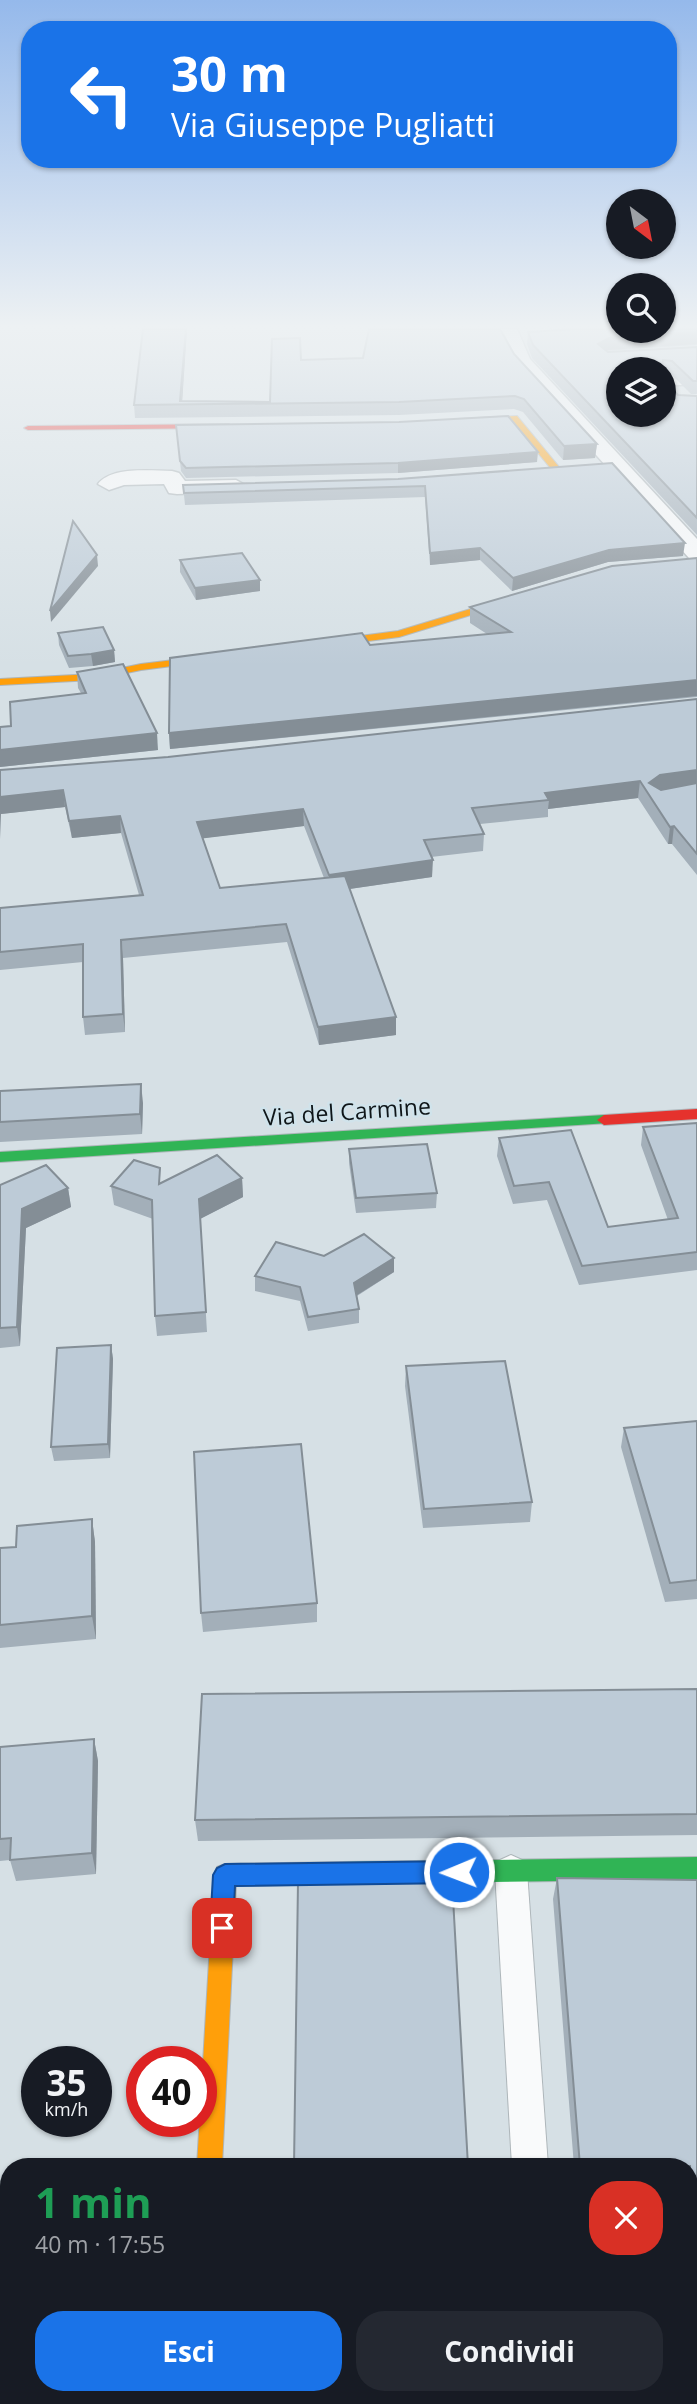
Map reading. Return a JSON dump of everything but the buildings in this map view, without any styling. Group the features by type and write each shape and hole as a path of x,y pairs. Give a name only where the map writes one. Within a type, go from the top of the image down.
{"street":[{"path":"533,441 556,470"},
{"path":"596,441 693,560"},
{"path":"530,472 618,465"},
{"path":"109,484 121,479 172,477 177,488 255,485"},
{"path":"304,646 398,634 534,593"},
{"path":"0,682 93,677 141,667 236,655"},
{"name":"Via del Carmine","path":"0,1157 697,1114"},
{"path":"209,2158 225,1875 697,1868"}],"lane":[{"path":"511,1871 529,2158"}],"traffic: fast":[{"path":"0,1157 604,1120"},
{"path":"342,1873 697,1868"}],"traffic: slow":[{"path":"533,441 556,469"},
{"path":"314,645 399,634 520,597"},
{"path":"0,682 93,677 141,667 223,657"},
{"path":"209,2158 225,1875 342,1873"}],"traffic: jam":[{"path":"604,1120 697,1114"}],"route":[{"path":"222,1928 225,1875 459,1872"}]}
